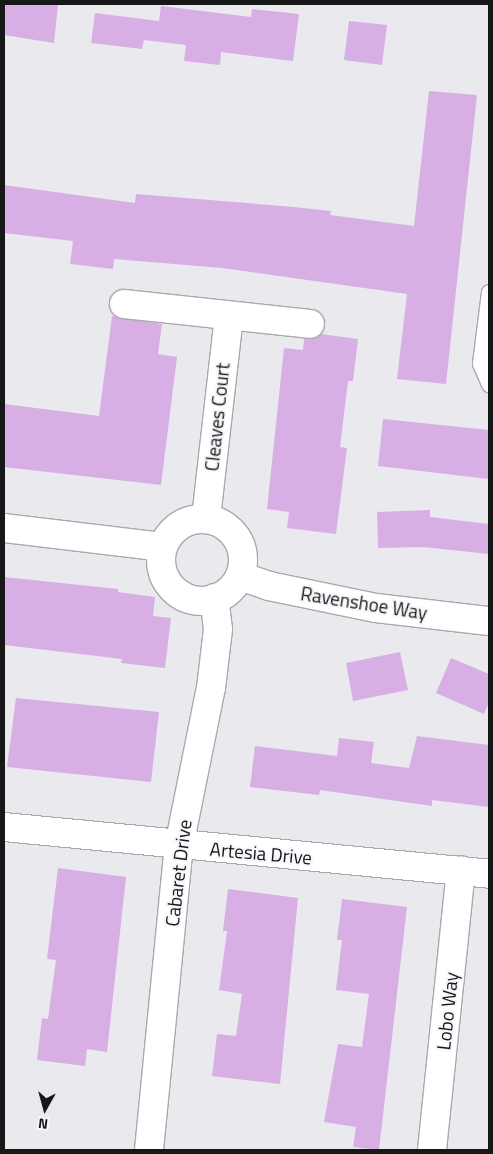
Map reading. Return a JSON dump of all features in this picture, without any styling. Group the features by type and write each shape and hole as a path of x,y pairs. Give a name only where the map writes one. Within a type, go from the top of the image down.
{"street":[{"path":"124,304 310,324"},
{"name":"Cleaves Court","path":"206,518 229,316"},
{"path":"206,518 220,522 240,544 244,561 240,576 233,587 214,598 189,598 168,583 162,568 163,547 178,526 206,518"},
{"path":"4,528 163,547"},
{"name":"Ravenshoe Way","path":"240,576 269,586 376,608 489,621"},
{"name":"Cabaret Drive","path":"149,1150 179,846 211,688 218,628 214,598"},
{"name":"Artesia Drive","path":"4,827 179,846 489,874"},
{"name":"Lobo Way","path":"432,1150 461,871"}],"lane":[{"path":"489,292 480,363 489,384"}],"building":[{"path":"4,4 58,4 54,43 4,35"},
{"path":"161,6 251,17 252,9 299,14 293,61 221,52 220,65 184,61 186,45 144,40 142,49 91,43 95,13 159,21"},
{"path":"349,21 387,25 382,65 344,60"},
{"path":"429,91 477,95 446,384 397,379 407,294 222,268 114,259 113,269 70,264 73,241 4,233 4,185 135,203 136,194 294,207 331,211 330,215 414,226"},
{"path":"112,316 162,324 158,354 177,357 161,485 4,467 4,404 99,416"},
{"path":"321,334 358,339 353,381 348,381 340,447 347,448 336,534 287,528 289,512 267,509 284,348 303,350 304,339"},
{"path":"383,419 489,430 489,479 378,466"},
{"path":"430,510 430,517 489,524 489,554 423,547 378,548 377,512"},
{"path":"4,577 118,589 118,592 155,597 153,616 171,618 165,668 121,663 122,659 4,645"},
{"path":"400,652 408,690 353,701 346,663"},
{"path":"451,658 489,674 489,702 484,714 436,693"},
{"path":"16,698 159,712 151,782 7,767"},
{"path":"417,736 489,745 489,807 432,800 432,806 320,790 319,795 250,787 255,746 337,756 339,738 374,742 371,763 409,768"},
{"path":"58,868 126,877 107,1052 87,1049 85,1066 37,1060 42,1018 48,1019 56,960 47,959"},
{"path":"228,889 298,898 280,1084 212,1076 217,1034 236,1036 242,994 219,990 227,931 223,931"},
{"path":"342,899 407,907 379,1150 353,1147 356,1127 324,1122 338,1044 362,1047 369,994 336,990 342,940 337,940"}]}
